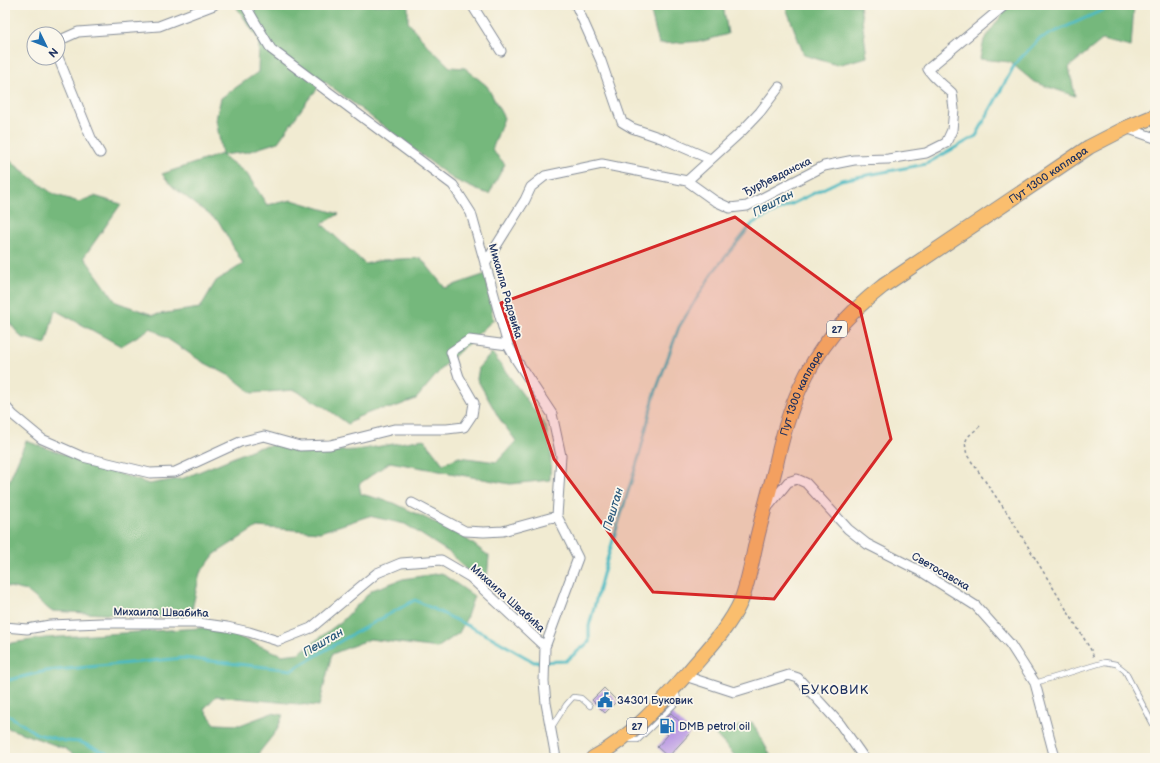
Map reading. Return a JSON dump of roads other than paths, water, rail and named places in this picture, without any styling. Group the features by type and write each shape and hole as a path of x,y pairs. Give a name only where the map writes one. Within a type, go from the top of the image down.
{"main road":[{"name":"Пут 1300 каплара","path":"593,758 623,738 647,716 685,676 723,631 738,607 744,590 785,428 799,388 822,349 846,319 873,294 1063,164 1126,128 1155,116"}],"street":[{"path":"66,38 78,32 158,26 214,5"},
{"name":"Михаила Радовића","path":"245,5 271,49 453,186 471,213 508,345 552,414 561,456 557,516"},
{"path":"472,5 500,52"},
{"path":"576,5 601,61 622,122 632,128 664,138 710,159"},
{"name":"Ђурђевданска","path":"485,264 525,200 531,187 545,176 602,164 687,181 715,201 730,208 747,206 824,166 854,160 888,159 926,153 946,142 952,130 954,109 952,93 940,81 931,76 928,69 1005,5"},
{"path":"62,66 92,138 100,153"},
{"path":"687,181 743,130 760,112 779,87"},
{"path":"1126,128 1155,138"},
{"path":"5,406 13,415 42,439 83,457 150,473 175,472 240,442 264,436 300,446 330,445 394,429 447,429 464,427 472,415 474,403 459,377 451,352 469,340 508,345"},
{"name":"Светосавска","path":"764,512 788,482 797,479 806,483 848,529 867,544 922,572 976,606 1010,644 1034,683 1055,758"},
{"path":"412,502 466,531 503,531 557,516 578,558 544,647 544,682 546,703 556,758"},
{"name":"Михаила Швабића","path":"5,626 27,629 50,624 102,622 199,623 242,630 278,641 311,628 377,573 401,563 441,560 470,576 544,647"},
{"path":"685,676 734,692 789,675 798,678 840,724 864,758"}],"lane":[{"path":"1034,683 1105,662 1116,664 1125,671 1155,728"},
{"path":"551,728 573,697 581,698 590,706"}],"waterway":[{"name":"Пештан","path":"5,681 46,671 183,658 292,670 344,639 415,600 491,637 534,662 566,661 589,642 589,626 606,563 640,453 654,396 679,327 713,272 753,223 841,180 926,164 976,136 1015,64 1039,39 1114,5"},
{"path":"5,713 37,734 65,741 80,742 118,758"}],"place":[{"name":"34301 Буковик","path":"605,700"},
{"name":"DMB petrol oil","path":"667,726"}],"district":[{"name":"БУКОВИК","path":"835,689"}]}
